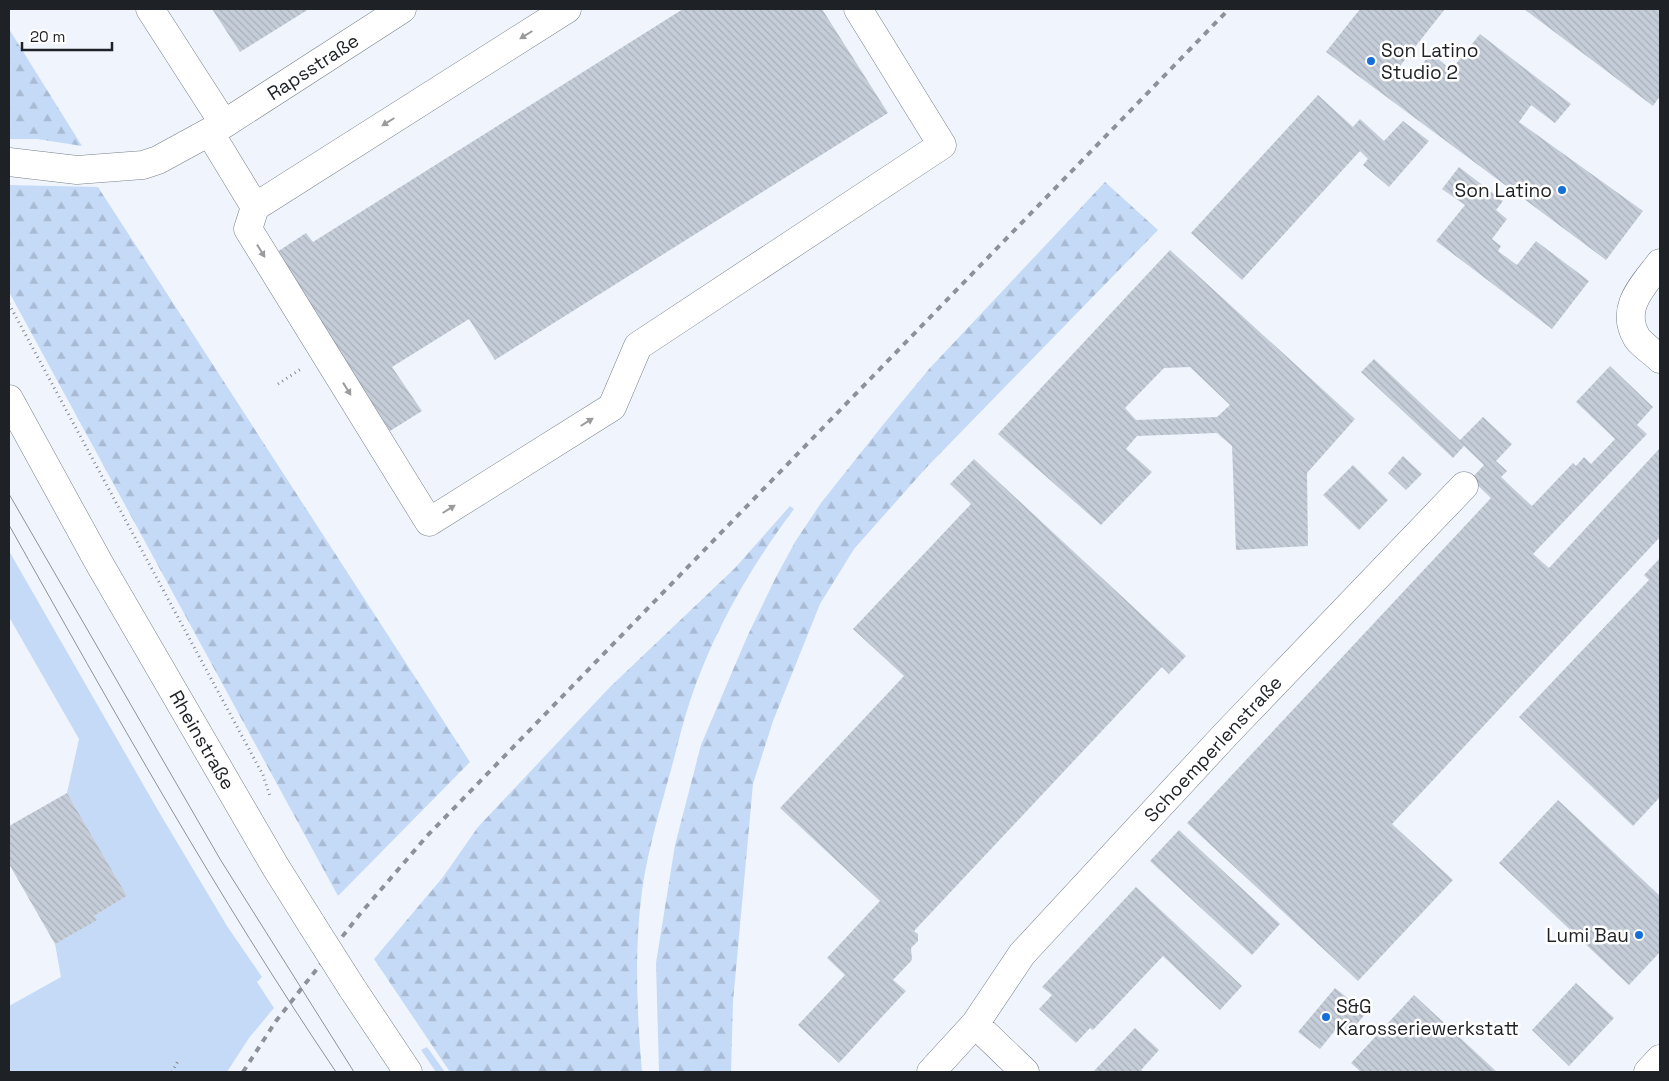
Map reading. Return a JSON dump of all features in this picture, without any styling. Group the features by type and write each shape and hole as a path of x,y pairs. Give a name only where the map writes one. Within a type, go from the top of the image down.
{"street":[{"path":"150,9 217,128 254,207 248,229 429,522 612,407 638,346 942,145 858,9"},
{"path":"254,207 567,9"},
{"name":"Rapsstraße","path":"10,163 77,170 143,165 158,160 217,128 390,12"},
{"path":"1660,263 1633,299 1629,318 1638,338 1660,359"},
{"name":"Rheinstraße","path":"9,399 104,571 275,866 408,1072"},
{"name":"Schoemperlenstraße","path":"931,1072 974,1024 1022,954 1219,741 1464,486"},
{"path":"974,1024 1025,1072"},
{"path":"1648,1072 1660,1059"}],"path":[{"path":"9,304 258,767 271,799"},
{"path":"278,384 305,367"},
{"path":"172,1072 178,1061"}],"green space":[{"path":"9,29 82,146 37,139 9,139"},
{"path":"1105,182 1158,230 926,468 854,549 820,604 773,721 753,784 733,1002 731,1072 659,1072 656,963 675,845 701,745 747,637 775,579 795,542 821,503 929,369"},
{"path":"9,185 98,187 470,762 338,896 9,292"},
{"path":"790,506 794,509 763,553 734,601 699,675 687,711 656,824 649,851 639,914 637,959 642,1072 450,1072 374,959 443,877 478,827 610,687 735,568"},
{"path":"9,551 159,812 227,926 262,977 257,982 274,1008 249,1038 227,1072 9,1072 9,1006 61,977 55,944 94,916 127,896 67,793 79,739 9,617"},
{"path":"427,1047 445,1072 436,1072 421,1050"}],"building":[{"path":"212,9 309,9 240,52"},
{"path":"683,9 822,9 888,113 495,360 469,319 392,367 422,411 390,431 274,254 306,233 313,242"},
{"path":"1360,9 1445,9 1396,71 1409,81 1431,53 1451,70 1480,34 1571,104 1555,123 1531,105 1519,122 1643,211 1606,260 1326,52"},
{"path":"1524,9 1660,9 1660,96 1653,106"},
{"path":"1318,95 1353,127 1360,119 1384,141 1403,121 1429,141 1389,187 1363,165 1368,159 1360,151 1242,280 1191,233"},
{"path":"1459,167 1503,201 1496,210 1507,219 1492,239 1501,246 1498,251 1517,265 1536,241 1589,281 1552,329 1436,241 1465,205 1442,189"},
{"path":"1170,250 1355,419 1307,473 1308,546 1236,550 1232,446 1217,433 1137,436 1126,449 1152,472 1101,525 998,434","holes":["1190,367 1230,405 1217,417 1136,420 1125,408 1164,368"]},
{"path":"1374,359 1460,440 1483,417 1512,444 1496,461 1507,471 1501,477 1532,506 1573,463 1576,466 1584,457 1591,464 1615,439 1576,402 1610,366 1653,407 1637,425 1647,434 1533,554 1549,568 1660,448 1660,537 1392,824 1453,880 1358,981 1187,823 1491,498 1471,479 1484,465 1464,446 1453,458 1361,372"},
{"path":"1403,456 1422,474 1406,490 1388,473"},
{"path":"974,459 1186,656 1169,674 1162,667 914,931 918,934 918,941 911,948 912,960 893,980 906,991 839,1063 798,1025 845,975 827,958 880,901 780,808 904,676 853,629 971,504 950,484"},
{"path":"1353,465 1388,500 1359,530 1323,495"},
{"path":"1660,558 1660,797 1633,826 1519,717 1649,580 1644,575"},
{"path":"67,793 127,896 94,916 97,920 55,944 9,864 9,826"},
{"path":"1558,800 1660,896 1660,952 1629,985 1499,863"},
{"path":"1179,830 1280,924 1252,955 1150,861"},
{"path":"1136,887 1242,986 1220,1010 1163,956 1093,1030 1090,1028 1076,1043 1039,1009 1052,995 1042,987"},
{"path":"1576,983 1614,1018 1569,1066 1532,1030"},
{"path":"1335,988 1366,1013 1347,1036 1337,1028 1320,1049 1298,1032"},
{"path":"1414,995 1497,1072 1361,1072 1351,1063"},
{"path":"1135,1028 1159,1050 1141,1070 1144,1072 1093,1072"}],"tram line":[{"path":"9,494 220,859 354,1072"},
{"path":"9,525 167,802 249,938 336,1072"}],"railway":[{"path":"243,1072 276,1021 360,914 427,836 1229,9"}],"place":[{"name":"Son Latino Studio 2","path":"1371,61"},
{"name":"Son Latino","path":"1562,190"},
{"name":"Lumi Bau","path":"1639,935"},
{"name":"S&G Karosseriewerkstatt","path":"1326,1017"}]}
